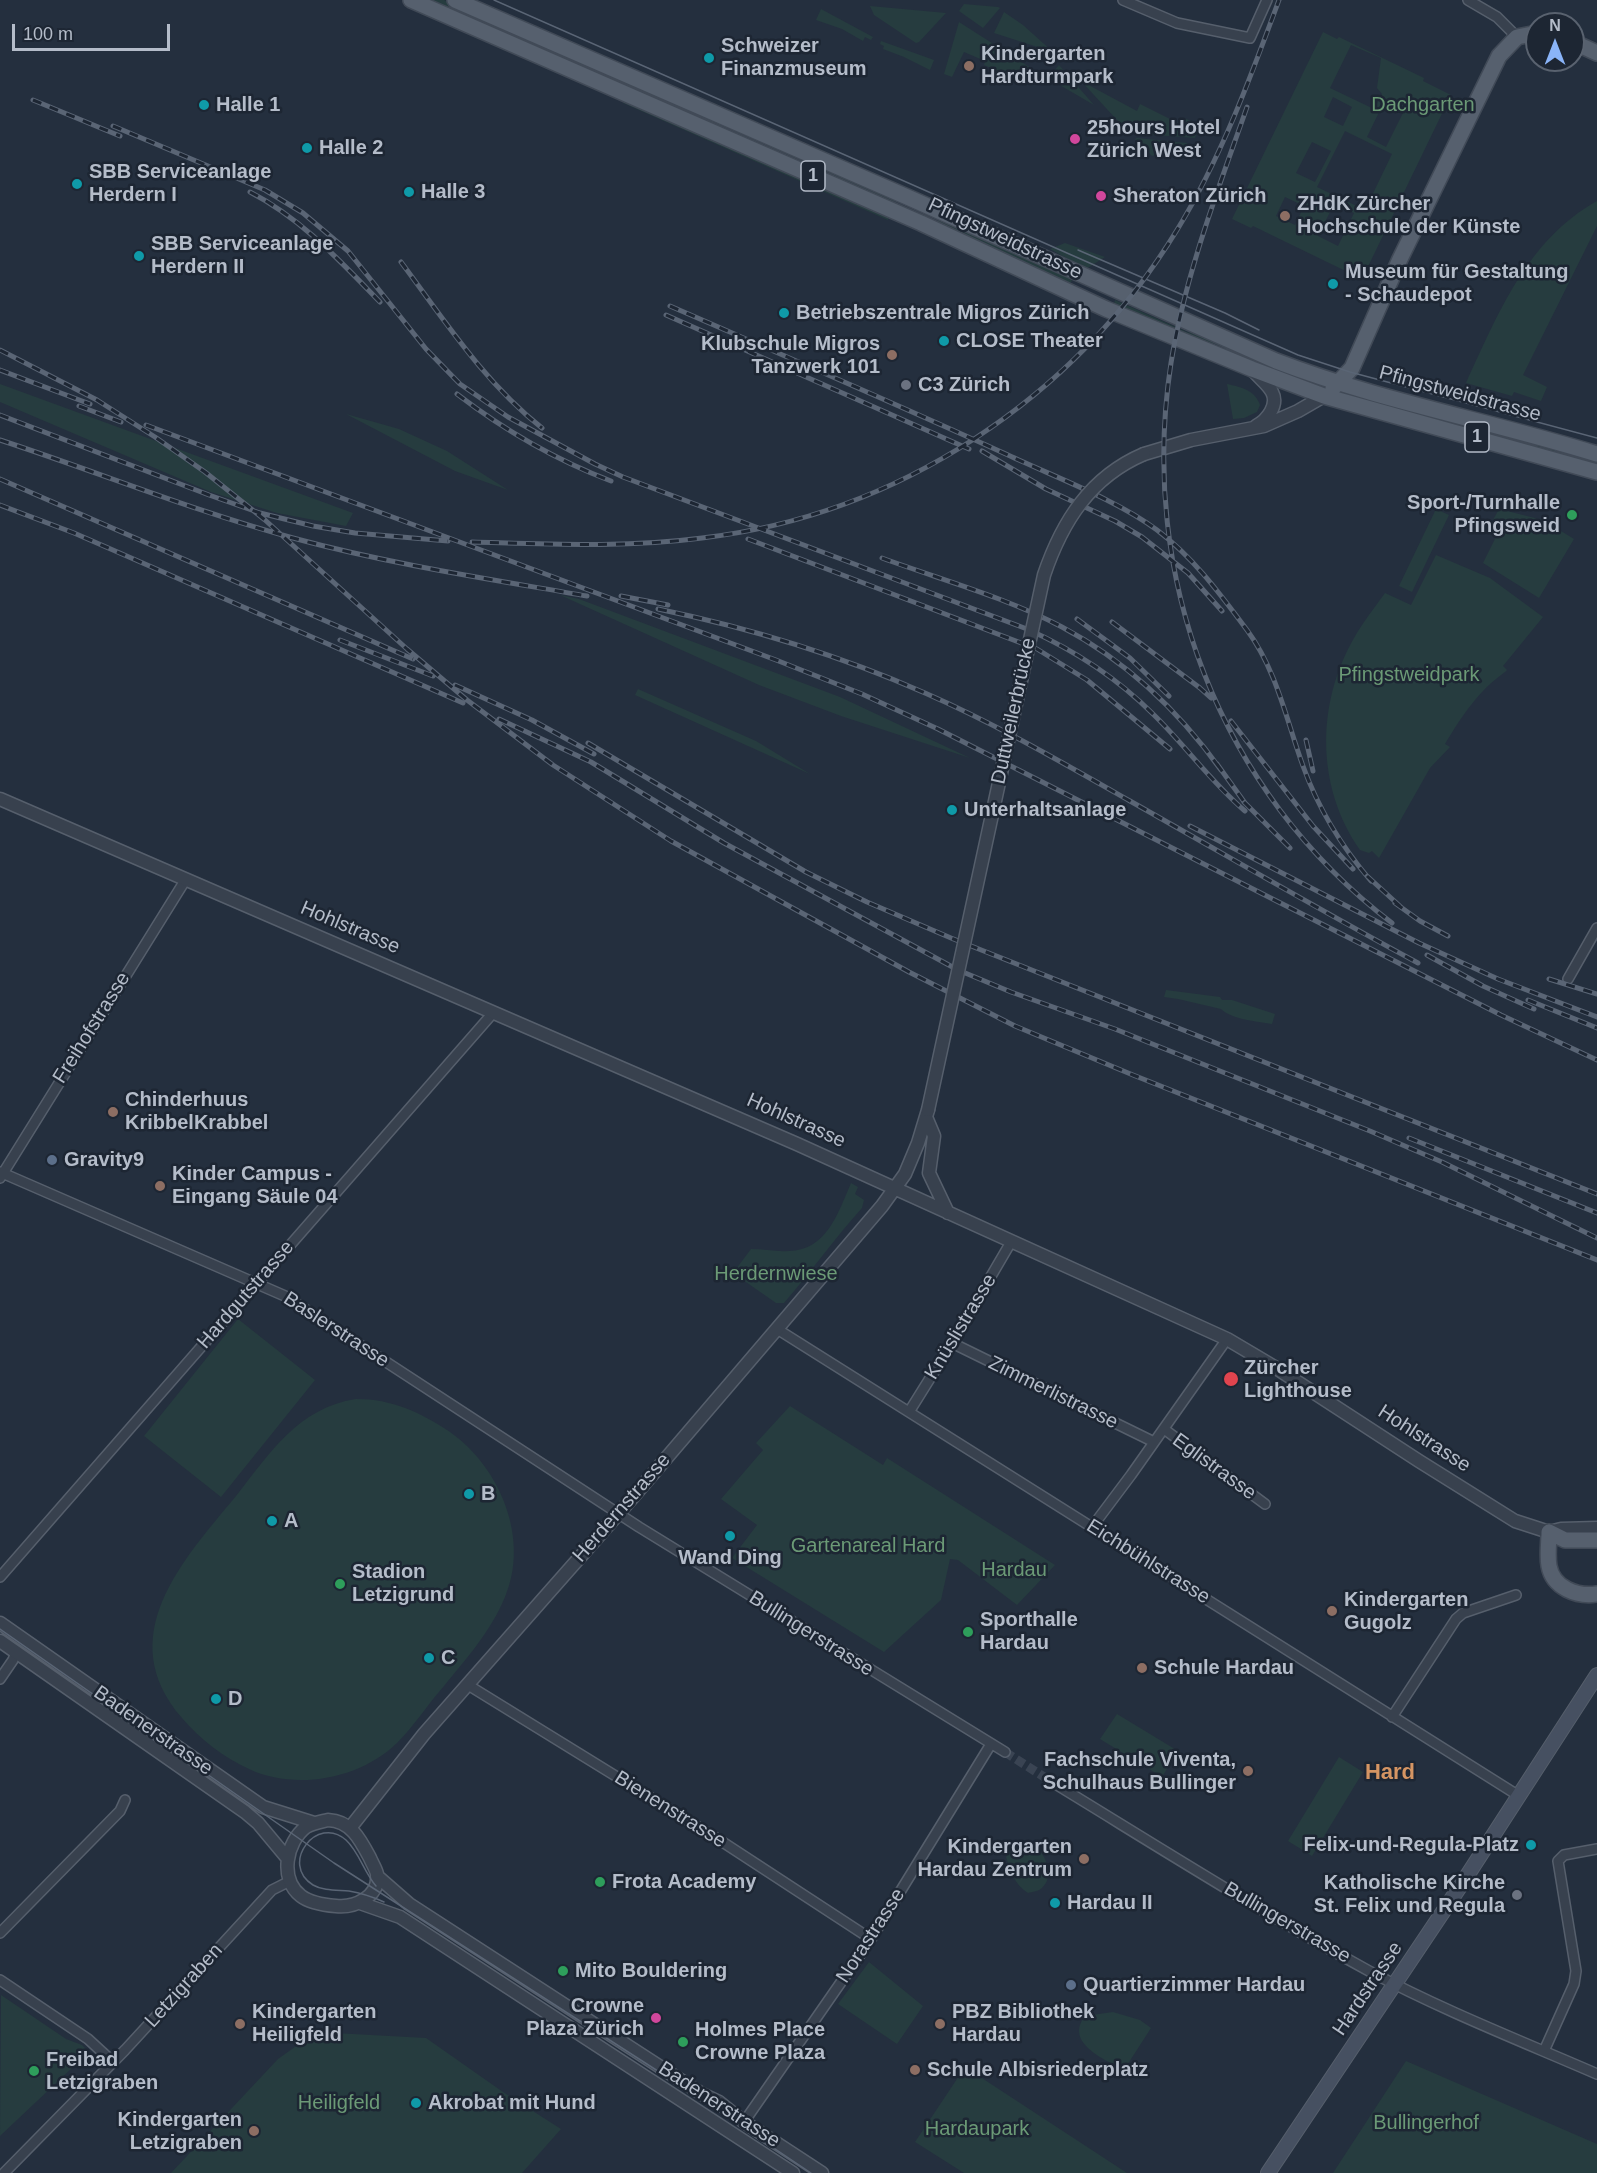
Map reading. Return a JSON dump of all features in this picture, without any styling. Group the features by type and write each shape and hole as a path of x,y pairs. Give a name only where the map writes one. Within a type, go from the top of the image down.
{"main road":[{"name":"Pfingstweidstrasse","path":"411,0 932,228 1106,309 1252,369 1324,396 1597,472"},
{"name":"Pfingstweidstrasse","path":"456,0 1276,361 1338,384 1597,454"},
{"path":"1324,396 1350,372 1400,259 1500,56 1517,37 1525,35"},
{"path":"1549,1532 1550,1571 1556,1581 1570,1591 1586,1595 1597,1594"},
{"name":"Hohlstrasse","path":"1549,1532 1565,1540 1597,1540"},
{"name":"Hardstrasse","path":"1268,2173 1597,1675"}],"street":[{"path":"1123,0 1177,23 1250,38 1267,0"},
{"path":"1468,0 1497,17 1517,37"},
{"path":"1238,432 1259,424 1268,416 1273,404 1274,397 1270,389 1259,380 1252,369"},
{"name":"Duttweilerbrücke","path":"895,1188 905,1174 927,1114 1035,611 1044,575 1059,535 1093,487 1125,463 1169,446 1277,422 1324,396"},
{"name":"Hohlstrasse","path":"0,799 895,1188 1227,1339 1335,1405 1515,1521 1549,1532 1561,1529 1597,1528"},
{"name":"Freihofstrasse","path":"1,1174 186,879"},
{"path":"1568,979 1597,928"},
{"name":"Hardgutstrasse","path":"0,1577 493,1013"},
{"path":"927,1114 934,1136 929,1173 948,1212"},
{"name":"Baslerstrasse","path":"1,1174 285,1296 619,1513"},
{"name":"Herdernstrasse","path":"350,1828 424,1734 619,1513 895,1188"},
{"name":"Knüslistrasse","path":"909,1412 1011,1242"},
{"name":"Eichbühlstrasse","path":"777,1329 1519,1796"},
{"name":"Eglistrasse","path":"1092,1527 1164,1430 1227,1339"},
{"name":"Zimmerlistrasse","path":"952,1343 1154,1442"},
{"name":"Eglistrasse","path":"1164,1430 1265,1504"},
{"name":"Bullingerstrasse","path":"619,1513 1005,1752"},
{"path":"1392,1717 1456,1619 1463,1613 1516,1595"},
{"name":"Badenerstrasse","path":"0,1623 263,1807 314,1823 333,1820 350,1828 360,1839 377,1876 409,1904 694,2089 719,2102 744,2122 822,2173"},
{"name":"Badenerstrasse","path":"0,1641 245,1812 258,1823 288,1859"},
{"path":"0,1679 14,1660 16,1652"},
{"name":"Bienenstrasse","path":"468,1685 721,1841 871,1939"},
{"name":"Norastrasse","path":"744,2122 871,1939 991,1744"},
{"name":"Bullingerstrasse","path":"1052,1782 1289,1924 1395,1983 1432,2002 1597,2074"},
{"path":"0,1933 120,1811 125,1800"},
{"path":"290,1881 287,1874 288,1859 296,1837 314,1823"},
{"path":"1544,2051 1574,1984 1576,1971 1558,1861 1564,1856 1597,1849"},
{"path":"360,1903 374,1889 377,1876"},
{"name":"Badenerstrasse","path":"290,1881 298,1894 312,1901 346,1907 360,1903 400,1917 793,2173"},
{"name":"Letzigraben","path":"4,2173 113,2062 272,1890 290,1881"},
{"path":"0,1980 94,2044 113,2062"}],"green space":[{"path":"424,0 444,0 559,52 572,64"},
{"path":"964,4 1000,8 983,28 959,11"},
{"path":"870,6 946,13 916,43 874,15"},
{"path":"821,9 873,37 871,40 865,37 863,41 842,29 816,20"},
{"path":"1004,12 1023,25 1053,52 994,33"},
{"path":"959,22 1031,68 1025,83 984,65 985,61 964,52 952,77 944,74"},
{"name":"Dachgarten","path":"1323,32 1337,39 1339,37 1424,78 1423,81 1451,95 1362,279 1253,226 1251,228 1232,219","holes":["1351,45 1381,58 1377,88 1382,94 1374,109 1330,88","1333,97 1352,107 1343,126 1324,117","1383,104 1403,113 1386,147 1367,137","1345,131 1392,154 1365,210 1317,187","1312,142 1331,151 1315,182 1296,173","1285,197 1304,206 1295,225 1276,216","1334,204 1354,213 1338,246 1318,236"]},
{"path":"881,41 934,60 930,70 883,49"},
{"path":"1059,65 1094,105 1051,80 1051,74"},
{"path":"1081,81 1137,111 1140,104 1182,125 1186,119 1200,124 1195,138 1129,133"},
{"path":"630,87 684,111 715,119 896,199 894,202 718,124 687,115 629,90"},
{"path":"625,100 889,216 888,220 623,103"},
{"path":"1135,139 1189,145 1152,156"},
{"path":"1597,201 1597,226 1523,375 1547,387 1541,401 1514,392 1512,396 1466,383 1503,305 1533,258 1573,217"},
{"path":"940,218 1066,274 1072,281 1069,284 1064,282 936,223"},
{"path":"1065,243 1105,257 1086,269 1050,249"},
{"path":"1115,300 1187,332 1212,339 1288,372 1287,374 1215,344 1190,337 1114,304"},
{"path":"0,384 353,513 346,526 277,513 211,492 0,402"},
{"path":"1227,384 1242,388 1255,396 1260,405 1257,412 1244,418 1233,419"},
{"path":"1388,403 1597,460 1597,467 1514,441 1387,407"},
{"path":"346,414 399,429 447,451 508,490 455,471"},
{"path":"1436,509 1449,515 1412,592 1399,586"},
{"path":"1499,509 1543,520 1574,539 1539,598 1483,563 1496,537 1487,531"},
{"name":"Pfingstweidpark","path":"1436,555 1490,578 1543,617 1503,666 1507,670 1487,687 1464,714 1445,744 1450,747 1430,768 1379,858 1372,851 1369,853 1360,850 1335,800 1326,745 1333,690 1354,638 1385,593 1411,605"},
{"path":"560,595 579,599 840,697 970,758 841,716 759,685"},
{"path":"638,689 756,741 810,774 635,695"},
{"path":"1166,990 1220,997 1222,1000 1232,1000 1275,1014 1272,1024 1245,1020 1221,1009 1164,997"},
{"name":"Herdernwiese","path":"851,1183 858,1187 855,1194 864,1200 862,1208 784,1303 776,1303 733,1273 751,1249 789,1251 813,1244 822,1237 836,1217"},
{"path":"238,1319 315,1380 221,1497 144,1436"},
{"name":"Stadion Letzigrund","path":"356,1399 382,1401 417,1413 450,1432 468,1447 496,1484 506,1506 512,1529 514,1552 512,1575 505,1597 486,1633 397,1743 365,1765 327,1778 307,1780 267,1776 221,1753 196,1733 182,1718 162,1688 153,1658 154,1629 162,1601 177,1573 195,1547 274,1449 302,1422 318,1412"},
{"name":"Gartenareal Hard","path":"790,1406 883,1465 887,1458 1055,1565 1017,1605 958,1560 950,1559 941,1600 884,1652 732,1558 757,1525 721,1499 763,1450 756,1443"},
{"path":"1117,1714 1178,1751 1162,1777 1100,1739"},
{"path":"1339,1757 1363,1772 1312,1856 1288,1841"},
{"path":"1025,1841 1037,1848 1048,1868 1047,1882 1037,1891 1028,1893 1016,1882 1006,1857 1013,1845"},
{"path":"869,1962 923,2006 897,2044 838,2004"},
{"name":"Freibad Letzigraben","path":"1,1995 66,2039 82,2045 89,2052 0,2136"},
{"path":"1113,2012 1140,2020 1151,2028 1124,2070 1089,2049 1079,2034 1085,2016"},
{"name":"Heiligfeld","path":"316,2032 426,2038 561,2129 522,2173 171,2173 278,2059"},
{"name":"Bullingerhof","path":"1406,2061 1597,2144 1597,2173 1333,2173"},
{"name":"Hardaupark","path":"965,2067 1127,2173 964,2173 915,2142"}],"tunnel":[{"path":"1005,1752 1052,1782"}],"tram line":[{"path":"494,0 1298,355 1350,372 1597,438"},
{"path":"1078,250 1225,313 1259,330"},
{"path":"0,1629 334,1863 678,2084 811,2173"},
{"path":"376,1886 351,1845 335,1834 324,1833 314,1837 306,1845 301,1855 300,1865 303,1876 313,1885 358,1893 384,1902"}],"railway":[{"path":"472,542 645,543 702,538 774,525 844,504 911,475 974,439 1033,396 1087,346 1135,291 1177,230 1207,175 1246,89 1279,0"},
{"path":"33,100 120,136"},
{"path":"1247,107 1214,201 1177,330 1171,363 1164,443 1167,522 1181,599 1204,674 1237,744 1280,810 1331,870 1392,923"},
{"path":"113,126 265,190 303,213 348,251 426,349 460,384 508,417 623,477 1027,629 1078,655 1109,676 1139,701 1245,811"},
{"path":"250,192 303,228 335,256 380,302"},
{"path":"401,262 484,371 521,410 542,428"},
{"path":"670,306 882,398 1085,490 1123,509 1157,530 1183,552 1206,577 1257,646 1280,696 1303,766 1323,812 1350,855 1371,881"},
{"path":"666,315 969,449"},
{"path":"0,350 97,400 205,472 265,520 407,649 467,700 553,765 671,841 909,972 1015,1026 1597,1260"},
{"path":"0,370 90,404"},
{"path":"457,394 493,420 531,443 570,464 611,481"},
{"path":"79,406 121,422"},
{"path":"0,415 260,513 313,526 355,533 448,541"},
{"path":"146,425 862,694 938,729 1501,1015 1597,1060"},
{"path":"0,440 182,504 293,538 402,563 587,596"},
{"path":"982,451 1046,489 1115,521 1142,537 1188,573 1222,611"},
{"path":"0,479 413,659"},
{"path":"0,505 74,533 463,703"},
{"path":"748,539 1037,649 1087,680 1170,749"},
{"path":"882,558 1018,607 1085,640 1108,655 1150,689 1205,748 1221,770"},
{"path":"621,596 668,605"},
{"path":"658,609 794,644 893,679 951,705 1054,758 1418,963"},
{"path":"1077,619 1130,658 1169,696"},
{"path":"1112,622 1211,698"},
{"path":"340,640 433,676"},
{"path":"455,685 532,720 594,754"},
{"path":"499,719 591,762 724,843 958,970 1011,992 1115,1029 1370,1131 1442,1162 1597,1238"},
{"path":"1231,721 1313,826 1353,869"},
{"path":"1306,740 1313,771"},
{"path":"588,743 806,872 867,902 951,938 1597,1194"},
{"path":"1217,764 1245,803"},
{"path":"1244,802 1290,848"},
{"path":"1190,826 1419,943 1498,979 1597,1017"},
{"path":"1367,876 1402,908"},
{"path":"1395,903 1420,921 1448,936"},
{"path":"1427,955 1483,986 1534,1009"},
{"path":"1549,979 1597,994"},
{"path":"1528,1000 1597,1028"},
{"path":"1409,1138 1597,1213"}],"place":[{"name":"Schweizer Finanzmuseum","path":"709,58"},
{"name":"Kindergarten Hardturmpark","path":"969,66"},
{"name":"Halle 1","path":"204,105"},
{"name":"25hours Hotel Zürich West","path":"1075,139"},
{"name":"Halle 2","path":"307,148"},
{"name":"SBB Serviceanlage Herdern I","path":"77,184"},
{"name":"Halle 3","path":"409,192"},
{"name":"Sheraton Zürich","path":"1101,196"},
{"name":"ZHdK Zürcher Hochschule der Künste","path":"1285,216"},
{"name":"SBB Serviceanlage Herdern II","path":"139,256"},
{"name":"Museum für Gestaltung - Schaudepot","path":"1333,284"},
{"name":"Betriebszentrale Migros Zürich","path":"784,313"},
{"name":"CLOSE Theater","path":"944,341"},
{"name":"Klubschule Migros Tanzwerk 101","path":"892,355"},
{"name":"C3 Zürich","path":"906,385"},
{"name":"Sport-/Turnhalle Pfingsweid","path":"1572,515"},
{"name":"Unterhaltsanlage","path":"952,810"},
{"name":"Chinderhuus KribbelKrabbel","path":"113,1112"},
{"name":"Gravity9","path":"52,1160"},
{"name":"Kinder Campus - Eingang Säule 04","path":"160,1186"},
{"name":"Zürcher Lighthouse","path":"1231,1379"},
{"name":"B","path":"469,1494"},
{"name":"A","path":"272,1521"},
{"name":"Wand Ding","path":"730,1536"},
{"name":"Stadion Letzigrund","path":"340,1584"},
{"name":"Kindergarten Gugolz","path":"1332,1611"},
{"name":"Sporthalle Hardau","path":"968,1632"},
{"name":"C","path":"429,1658"},
{"name":"Schule Hardau","path":"1142,1668"},
{"name":"D","path":"216,1699"},
{"name":"Fachschule Viventa, Schulhaus Bullinger","path":"1248,1771"},
{"name":"Felix-und-Regula-Platz","path":"1531,1845"},
{"name":"Kindergarten Hardau Zentrum","path":"1084,1859"},
{"name":"Frota Academy","path":"600,1882"},
{"name":"Katholische Kirche St. Felix und Regula","path":"1517,1895"},
{"name":"Hardau II","path":"1055,1903"},
{"name":"Mito Bouldering","path":"563,1971"},
{"name":"Quartierzimmer Hardau","path":"1071,1985"},
{"name":"Crowne Plaza Zürich","path":"656,2018"},
{"name":"Kindergarten Heiligfeld","path":"240,2024"},
{"name":"PBZ Bibliothek Hardau","path":"940,2024"},
{"name":"Holmes Place Crowne Plaza","path":"683,2042"},
{"name":"Schule Albisriederplatz","path":"915,2070"},
{"name":"Freibad Letzigraben","path":"34,2071"},
{"name":"Akrobat mit Hund","path":"416,2103"},
{"name":"Kindergarten Letzigraben","path":"254,2131"}],"district":[{"name":"Hard","path":"1390,1773"}],"park label":[{"name":"Hardau","path":"1014,1570"}]}
